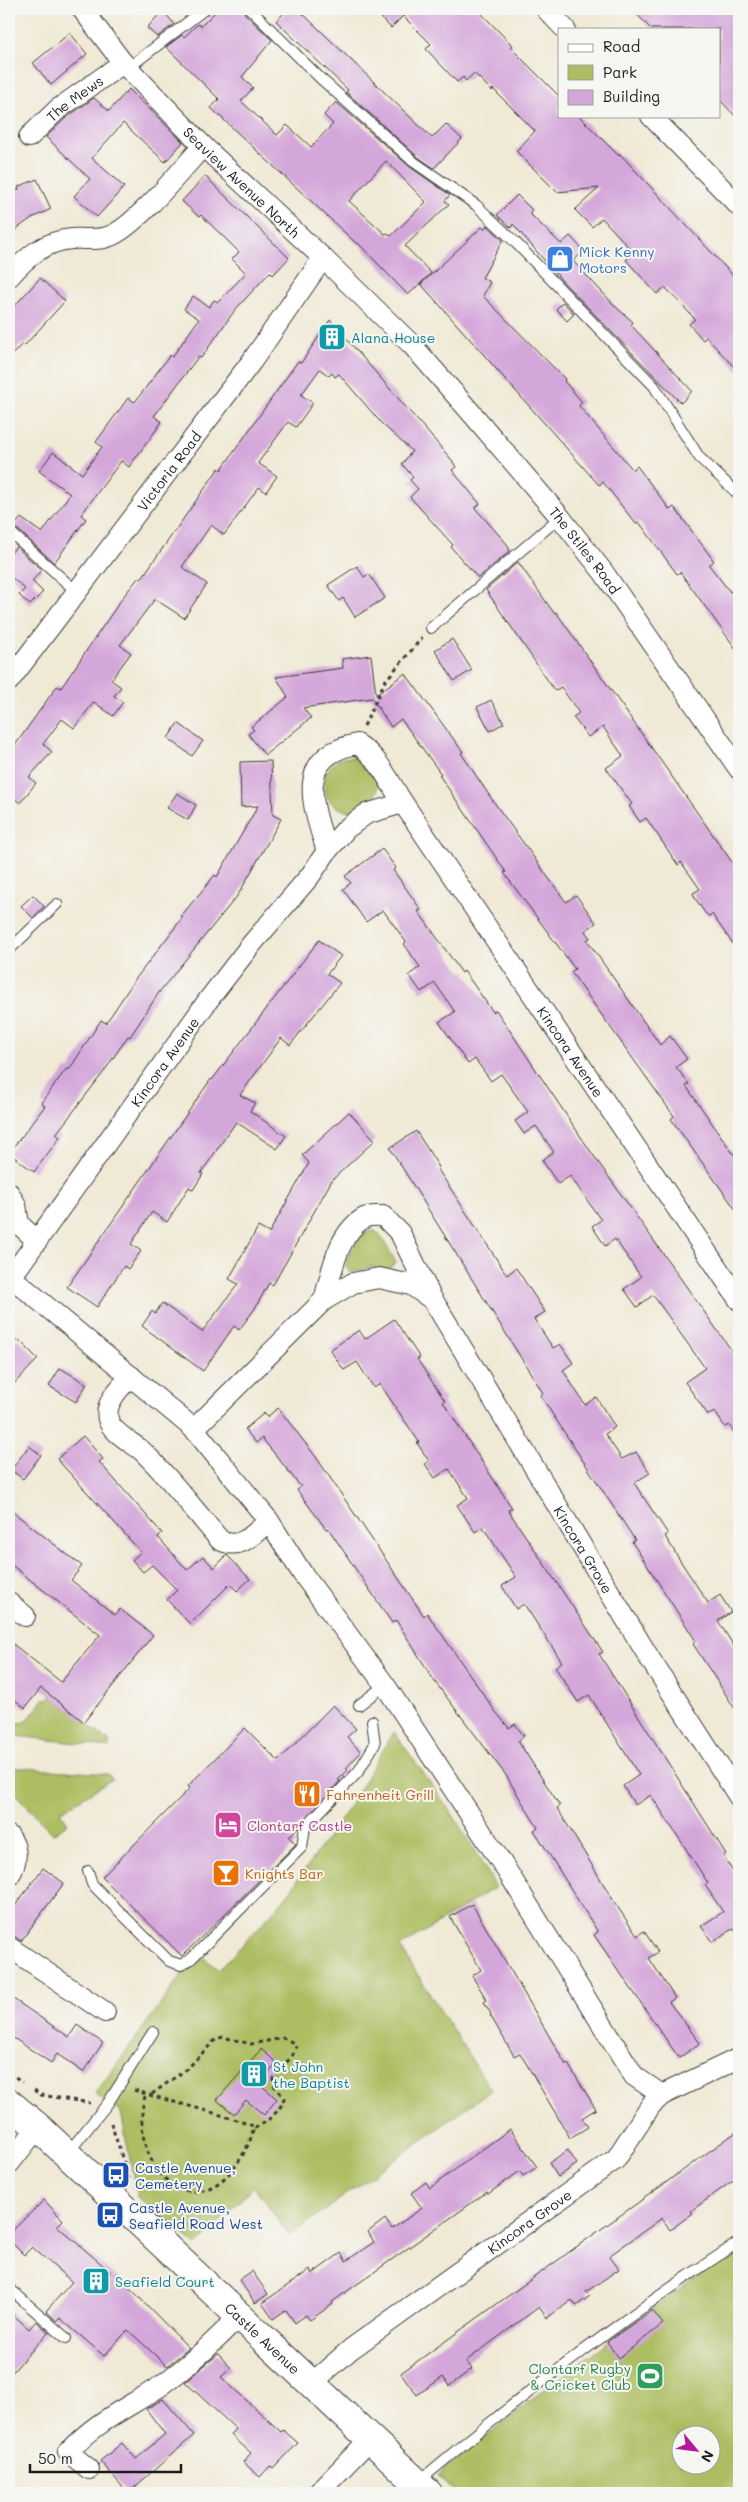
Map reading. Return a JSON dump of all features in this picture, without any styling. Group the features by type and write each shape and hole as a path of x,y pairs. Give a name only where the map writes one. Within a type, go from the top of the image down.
{"street":[{"name":"Seaview Avenue North","path":"82,9 125,65 203,146 323,258 412,346"},
{"path":"546,9 564,28"},
{"name":"The Mews","path":"29,137 58,109 125,65"},
{"path":"653,118 739,206"},
{"path":"9,277 31,254 51,242 99,239 111,236 120,230 152,202 203,146"},
{"name":"Victoria Road","path":"9,681 252,361 323,258"},
{"name":"The Stiles Road","path":"412,346 560,517 604,573 739,769"},
{"path":"327,851 313,808 311,787 316,769 335,751 358,744"},
{"name":"Kincora Avenue","path":"358,744 371,752 403,804 435,848 739,1300"},
{"name":"Kincora Avenue","path":"10,1278 209,999 250,946 310,876 327,851 346,830 366,814 403,804"},
{"path":"9,1193 16,1205 19,1224 37,1241"},
{"name":"Kincora Grove","path":"324,1300 337,1253 349,1230 365,1217 383,1216 400,1232 432,1300 650,1660 739,1797"},
{"path":"10,1278 194,1429 270,1521 302,1573 385,1684 507,1871 629,2069 638,2080 662,2095"},
{"name":"Kincora Grove","path":"194,1429 324,1300 353,1283 379,1278 411,1284 432,1300"},
{"path":"130,1376 112,1398 108,1408 108,1418 112,1427 142,1451 220,1540 230,1545 239,1544 270,1521"},
{"path":"9,1603 25,1616"},
{"path":"9,1836 15,1845 16,1854 9,1876"},
{"path":"9,1947 105,2012"},
{"name":"Kincora Grove","path":"312,2383 351,2349 616,2158 651,2105 662,2095 739,2058"},
{"name":"Castle Avenue","path":"9,2103 423,2488"},
{"path":"9,2164 38,2128"},
{"path":"89,2470 68,2452 84,2435 121,2408 162,2384 218,2338 239,2316"},
{"path":"318,2493 370,2438"}],"lane":[{"path":"125,65 205,9"},
{"path":"250,9 320,78 414,162 476,205 514,241 654,386 700,456 739,495"},
{"path":"431,628 560,517"},
{"path":"9,531 77,592"},
{"path":"9,950 57,904"},
{"path":"359,1706 385,1684"},
{"path":"88,1871 92,1884 169,1961 181,1965 191,1959 302,1847 305,1827 358,1772 375,1744 372,1721"},
{"path":"67,2155 108,2103 153,2032"},
{"path":"423,2488 506,2408 684,2278 739,2242"},
{"path":"9,2288 66,2338"}],"path":[{"path":"358,744 373,705 385,681 431,628"},
{"path":"146,2093 142,2114 142,2130 154,2166 172,2186 202,2190 217,2185 230,2174 242,2157 253,2129 262,2125 283,2104 284,2098 273,2084 273,2078 292,2056 296,2048 294,2043 283,2038 250,2044 223,2037 216,2039 188,2068 152,2094"},
{"path":"121,2082 134,2090 239,2121 253,2126 253,2129"},
{"path":"504,2493 509,2490"}],"green space":[{"path":"351,757 361,759 370,765 376,774 378,784 376,794 370,803 361,809 351,811 341,809 332,803 326,794 324,784 326,774 332,765 341,759"},
{"path":"375,1231 383,1238 396,1263 388,1269 371,1267 351,1273 346,1268 347,1257 364,1232"},
{"path":"51,1696 109,1741 109,1747 9,1735 9,1724 26,1722 45,1698 48,1700"},
{"path":"394,1732 453,1815 496,1887 400,1947 491,2090 289,2236 254,2186 197,2246 137,2197 121,2112 95,2094 198,1953 219,1970 283,1901 343,1816"},
{"path":"9,1767 108,1774 112,1779 60,1812 68,1823 53,1834 9,1787"},
{"name":"Clontarf Rugby & Cricket Club","path":"739,2248 739,2493 457,2493 438,2475 586,2358"}],"building":[{"path":"218,9 243,9 245,14 272,40 242,77 253,88 241,101 277,135 287,125 311,147 333,124 324,115 336,102 410,167 450,195 445,201 449,204 405,246 431,273 408,295 358,243 211,108 219,99 166,47 182,35 184,37 198,24 201,26","holes":["386,161 426,202 391,236 387,233 385,234 349,201"]},
{"path":"288,9 298,9 432,138 446,124 462,139 434,168 418,157 346,92 348,90 276,21"},
{"path":"372,9 477,9 513,46 511,48 558,95 558,118 581,118 619,156 620,154 739,282 739,372 706,337 703,340 689,324 695,319 665,287 657,294 626,260 634,253 602,218 592,227 575,210 599,188 557,192 516,151 535,131 493,89 492,91 474,73 466,81 463,77 457,82 426,49 431,44 403,16 391,28"},
{"path":"632,9 730,9 739,18 739,120 720,100 720,28 650,28"},
{"path":"163,10 174,24 157,37 147,28"},
{"path":"70,33 87,54 51,85 33,63"},
{"path":"129,89 183,142 165,162 123,123 92,158 124,187 97,217 74,196 90,179 46,137 66,118 94,98 109,111"},
{"path":"205,176 289,258 273,275 270,272 235,310 201,358 198,357 154,416 162,422 129,467 121,461 81,515 86,519 54,563 14,526 21,518 42,533 70,494 39,471 53,452 82,474 102,447 96,442 128,398 135,402 170,355 172,357 199,319 184,309 193,296 209,307 214,300 218,302 246,273 232,259 239,252 201,215 199,217 182,201"},
{"path":"37,179 51,209 32,218 9,234 9,197 19,189 18,187"},
{"path":"517,195 532,210 529,213 561,244 570,236 584,251 573,261 617,308 633,322 631,325 692,391 681,403 565,284 513,224 511,228 497,215"},
{"path":"487,225 503,240 482,278 490,282 483,296 565,379 564,381 582,402 579,406 633,470 637,466 670,510 674,507 714,561 709,565 730,592 739,586 739,653 680,572 677,574 639,522 636,524 603,482 599,485 421,284 482,227 484,229"},
{"path":"40,278 65,301 25,345 22,344 9,358 9,312"},
{"path":"563,302 574,314 567,321 556,309"},
{"path":"330,320 451,459 456,467 452,470 480,504 475,508 507,544 510,551 478,578 451,547 453,545 410,497 418,489 410,480 413,477 402,464 412,451 382,424 339,374 335,377 332,373 329,376 320,369 301,395 313,403 296,427 288,422 258,463 277,476 266,492 259,487 224,535 211,525 182,567 207,584 184,618 155,599 120,645 131,653 111,680 121,687 114,696 123,702 113,716 94,702 74,728 62,719 43,744 52,752 29,777 36,783 20,803 9,794 9,754 57,686 61,688 123,597 139,577 141,579 219,468 221,470 298,361 301,363"},
{"path":"16,547 42,570 32,581 43,592 30,605 19,595 25,589 9,575 9,555"},
{"path":"518,562 554,613 556,612 739,872 739,953 712,914 709,916 705,913 695,898 693,893 700,889 681,862 678,865 646,818 640,822 629,806 632,804 606,768 623,756 603,727 588,737 573,717 579,713 561,687 555,691 486,590"},
{"path":"357,566 364,577 369,574 385,598 355,617 343,598 339,601 328,585"},
{"path":"452,639 472,670 454,681 435,650"},
{"path":"371,655 376,695 405,673 463,752 461,753 493,801 566,902 576,895 596,923 585,931 590,938 587,940 660,1045 670,1036 687,1059 676,1067 689,1084 686,1086 739,1162 739,1214 671,1119 674,1116 571,972 575,969 504,873 506,872 439,775 441,774 401,719 391,727 372,698 303,708 311,718 265,755 248,734 254,730 251,727 288,697 276,677 343,668 342,659"},
{"path":"491,700 504,723 490,731 477,707"},
{"path":"178,723 203,741 192,756 168,738"},
{"path":"271,761 273,815 281,819 238,895 160,991 130,1037 128,1036 103,1073 56,1134 60,1137 34,1172 9,1153 45,1106 41,1103 67,1068 69,1070 101,1020 106,1023 134,981 183,917 181,916 215,875 217,877 258,806 241,807 240,762"},
{"path":"177,793 196,805 188,820 167,808"},
{"path":"382,849 396,868 393,870 421,910 418,911 462,973 464,971 493,1012 496,1010 591,1152 739,1361 739,1439 729,1425 725,1427 715,1412 708,1415 685,1382 705,1368 653,1295 637,1307 624,1289 641,1277 615,1239 605,1246 592,1226 601,1220 570,1176 558,1184 542,1160 554,1152 536,1126 524,1134 515,1121 528,1112 501,1074 491,1081 475,1059 468,1064 439,1022 455,1012 435,983 421,992 409,975 420,967 404,944 406,942 383,910 366,922 343,889 351,883 345,876"},
{"path":"33,895 44,906 33,918 21,906"},
{"path":"319,940 341,956 327,974 340,983 290,1045 281,1038 240,1095 255,1103 250,1111 286,1136 277,1149 236,1122 201,1173 203,1174 193,1190 189,1187 167,1222 152,1212 131,1244 141,1251 128,1269 124,1266 97,1307 67,1287 211,1079"},
{"path":"349,1112 375,1140 332,1180 273,1285 269,1283 254,1310 239,1330 234,1326 203,1371 142,1326 152,1311 155,1314 162,1303 202,1332 238,1284 229,1279 258,1227 269,1233 309,1163 302,1155"},
{"path":"416,1131 439,1167 437,1168 507,1275 516,1268 545,1312 534,1319 553,1348 560,1344 573,1363 563,1370 585,1405 596,1397 615,1427 605,1434 622,1459 636,1452 650,1473 634,1483 668,1534 665,1536 681,1562 708,1603 720,1595 731,1612 718,1621 739,1654 739,1715 693,1644 696,1641 632,1542 635,1540 540,1395 543,1393 390,1148"},
{"path":"394,1319 420,1358 417,1359 445,1401 443,1402 512,1508 508,1510 603,1652 599,1654 726,1854 723,1856 739,1881 739,1936 734,1928 712,1942 701,1926 723,1912 705,1885 708,1883 651,1795 635,1805 623,1786 639,1775 589,1695 578,1702 555,1667 562,1662 524,1604 516,1609 502,1586 516,1577 483,1527 475,1532 457,1505 468,1498 449,1469 435,1478 425,1464 429,1461 417,1443 419,1442 380,1384 374,1388 357,1362 344,1370 330,1350 359,1330 365,1339"},
{"path":"18,1339 38,1359 9,1389 9,1349"},
{"path":"60,1368 87,1384 76,1402 49,1386"},
{"path":"278,1408 316,1457 424,1616 427,1613 495,1711 509,1728 515,1724 524,1736 518,1741 560,1806 557,1808 615,1903 637,1936 644,1931 658,1952 649,1958 675,1998 669,2002 700,2043 679,2058 594,1935 598,1932 534,1830 538,1828 505,1774 435,1682 396,1620 392,1623 328,1528 326,1529 297,1490 301,1487 262,1438 256,1443 245,1429 264,1413 267,1417"},
{"path":"83,1436 103,1459 99,1462 162,1533 158,1537 187,1570 203,1556 214,1568 227,1555 250,1579 237,1591 230,1584 190,1624 167,1600 177,1590 152,1565 143,1572 132,1560 141,1552 57,1459"},
{"path":"29,1446 41,1455 23,1479 11,1470"},
{"path":"9,1509 82,1566 71,1580 115,1615 120,1609 153,1635 84,1722 41,1688 25,1708 9,1695 9,1641 61,1682 100,1635 9,1563"},
{"name":"Clontarf Castle","path":"333,1705 356,1729 347,1737 361,1752 346,1768 348,1770 338,1780 340,1781 289,1837 296,1844 182,1956 102,1877 190,1788 188,1786 245,1728 278,1761"},
{"path":"43,1868 64,1883 21,1941 9,1932 9,1914"},
{"path":"472,1904 566,2065 568,2064 596,2109 582,2118 588,2127 570,2138 520,2053 514,2056 490,2015 484,2002 487,2000 472,1976 481,1970 450,1917"},
{"path":"9,1996 69,2037 77,2025 103,2043 83,2072 57,2054 51,2063 9,2035"},
{"name":"St John the Baptist","path":"261,2049 277,2063 260,2084 277,2099 264,2115 246,2100 234,2114 217,2100"},
{"path":"510,2129 537,2167 523,2176 520,2171 488,2194 487,2192 332,2302 333,2304 310,2320 306,2315 295,2323 286,2310 273,2319 262,2303 310,2270 312,2274 341,2253 346,2261 374,2242 368,2232 385,2219 392,2229 422,2208 411,2193 426,2182 430,2188"},
{"path":"739,2130 739,2176 691,2211 693,2213 670,2230 662,2218 609,2256 619,2269 586,2292 590,2296 576,2306 572,2300 547,2318 539,2307 466,2361 472,2369 449,2386 443,2377 417,2395 401,2373"},
{"path":"568,2150 577,2164 558,2177 549,2163"},
{"path":"44,2200 63,2220 57,2226 133,2291 189,2348 167,2366 128,2330 104,2356 60,2318 57,2321 46,2311 72,2282 32,2247 24,2255 9,2240 9,2234"},
{"path":"252,2271 268,2294 255,2303 239,2280"},
{"path":"652,2310 663,2324 619,2358 607,2342"},
{"path":"9,2311 29,2329 36,2321 48,2332 9,2376"},
{"path":"218,2354 231,2368 221,2377 281,2432 283,2430 298,2443 273,2469 270,2466 260,2477 243,2462 251,2453 231,2435 236,2429 185,2382"},
{"path":"163,2399 194,2435 128,2493 100,2461 122,2443 136,2459 165,2434 146,2409"}],"place":[{"name":"Mick Kenny Motors","path":"560,259"},
{"name":"Alana House","path":"332,337"},
{"name":"Fahrenheit Grill","path":"307,1794"},
{"name":"Clontarf Castle","path":"228,1825"},
{"name":"Knights Bar","path":"226,1873"},
{"name":"St John the Baptist","path":"254,2074"},
{"name":"Castle Avenue, Cemetery","path":"116,2175"},
{"name":"Castle Avenue, Seafield Road West","path":"110,2215"},
{"name":"Seafield Court","path":"96,2281"},
{"name":"Clontarf Rugby & Cricket Club","path":"650,2376"}]}
